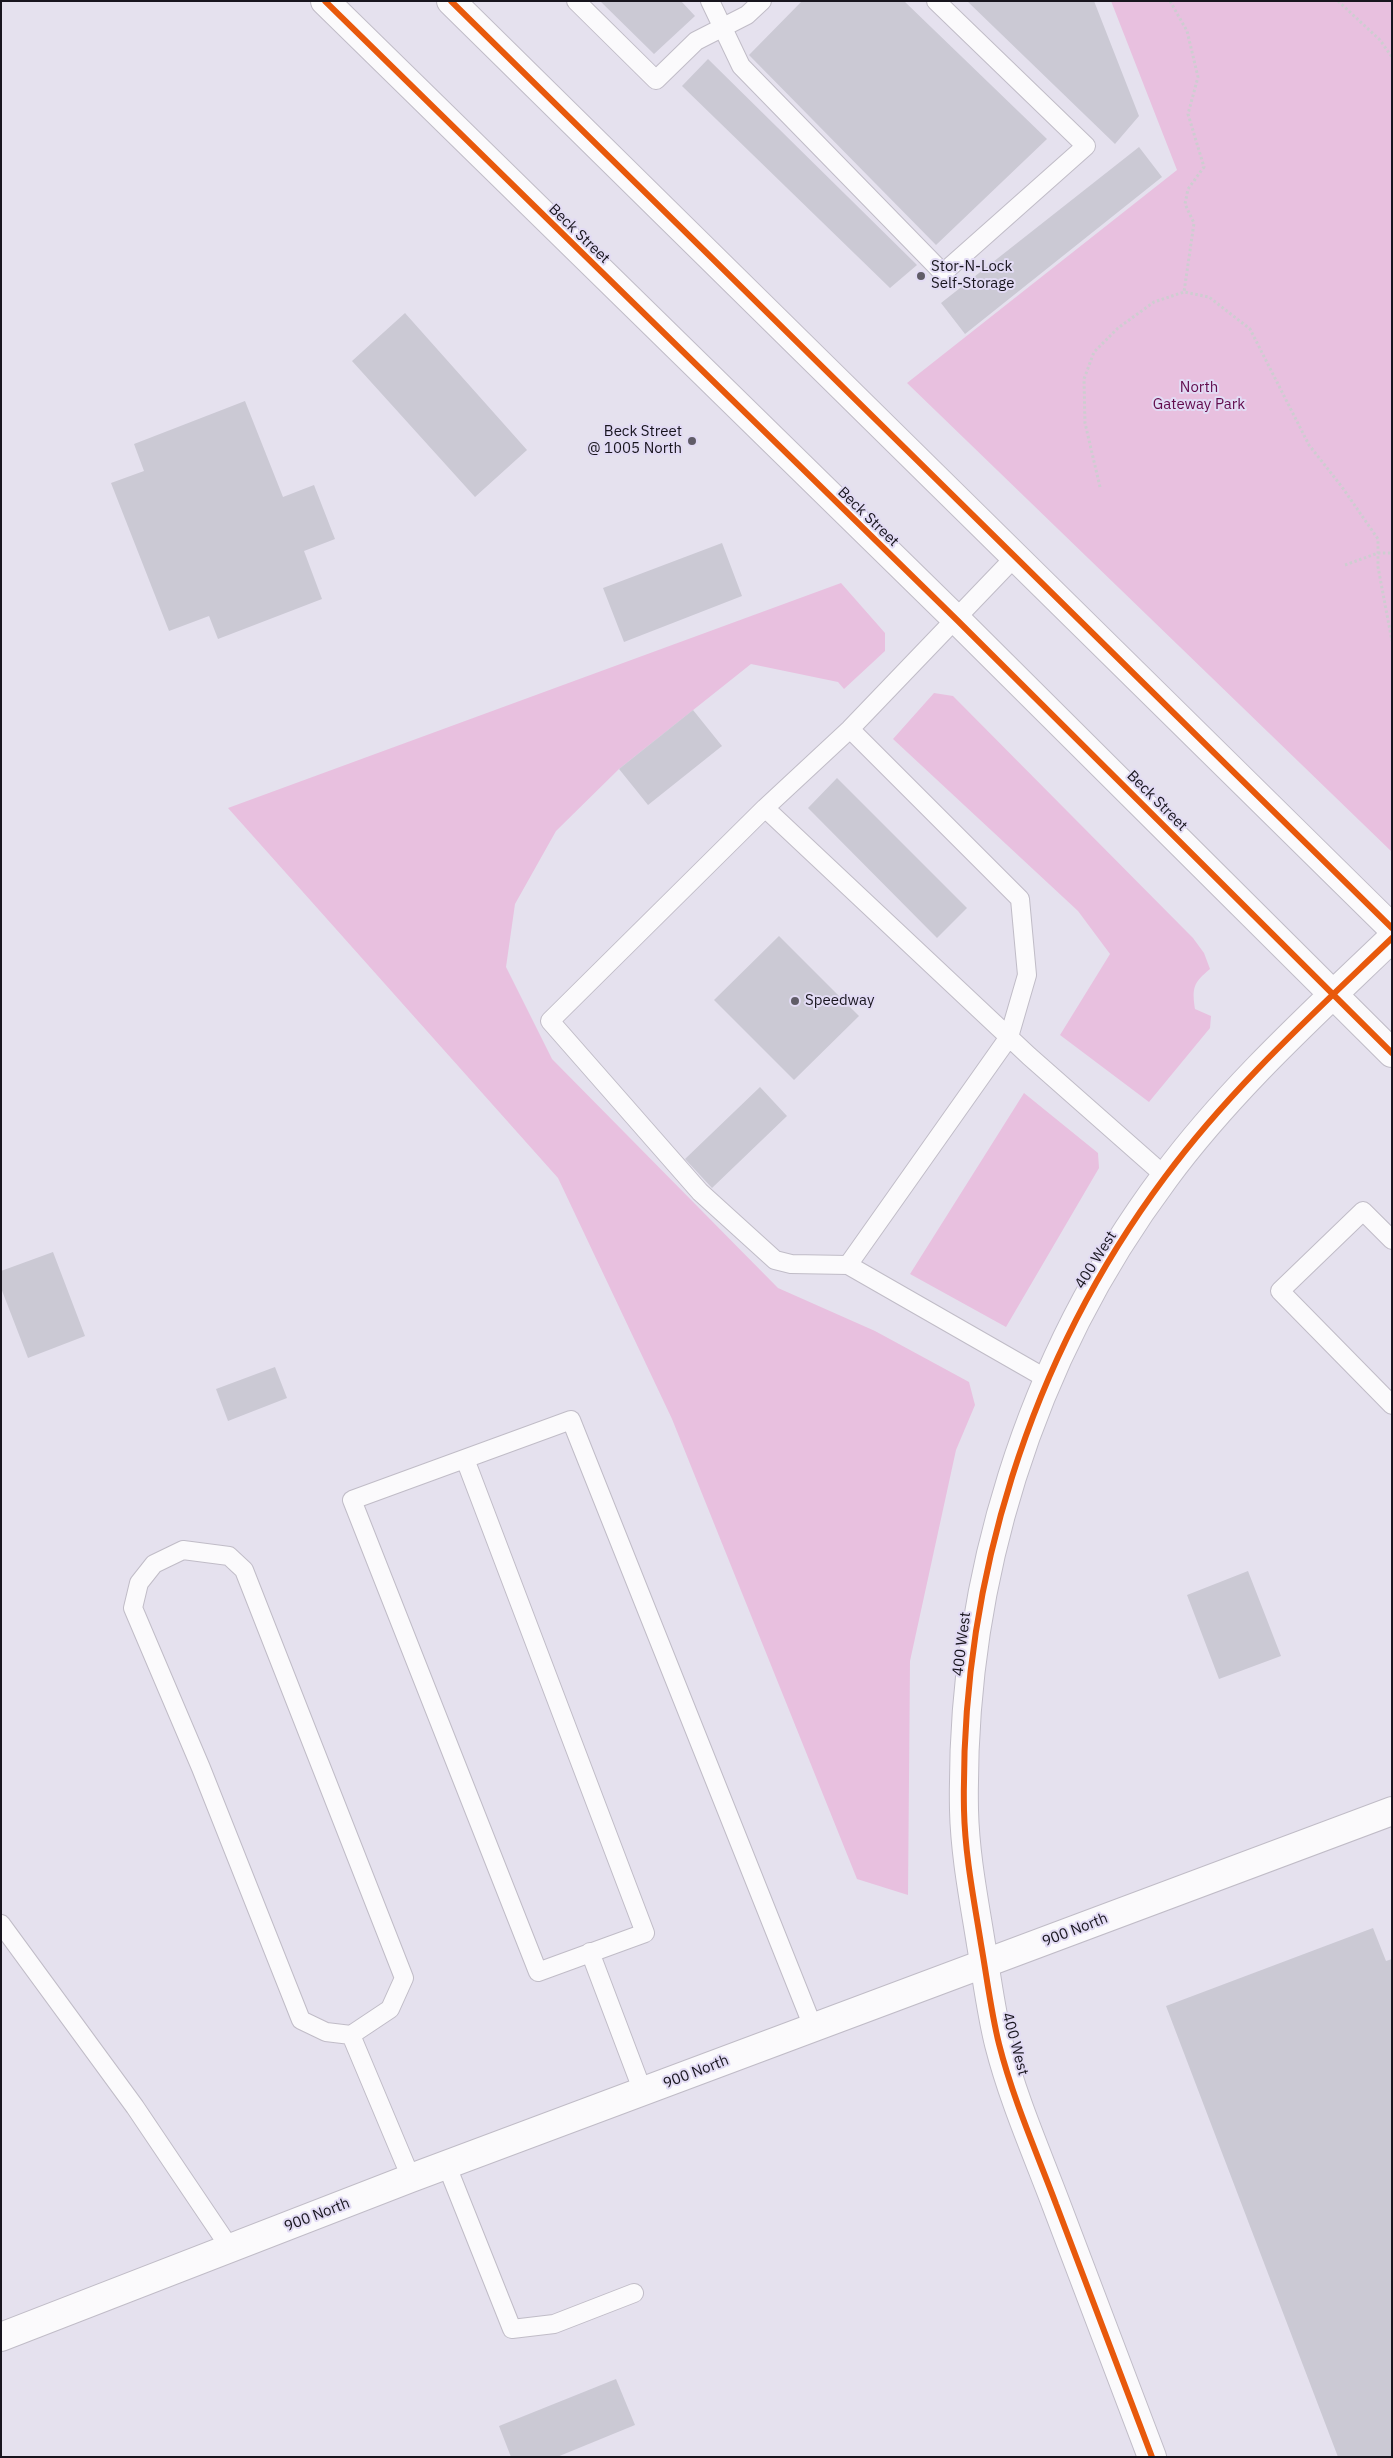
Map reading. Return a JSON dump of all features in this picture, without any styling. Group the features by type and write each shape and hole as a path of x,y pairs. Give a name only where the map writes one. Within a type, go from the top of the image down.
{"street":[{"name":"Beck Street","path":"324,1 957,620 1332,996 1392,1053"},
{"path":"451,1 1014,558 1392,928"},
{"name":"400 West","path":"1152,2457 1026,2124 1003,2058 984,1964 972,1887 964,1814 965,1748 970,1679 980,1606 996,1532 1018,1456 1073,1322 1118,1246 1165,1176 1214,1117 1332,996 1392,938"},
{"name":"900 North","path":"1,2337 411,2178 1392,1810"}],"lane":[{"path":"576,1 656,80 696,41 747,15 762,1"},
{"path":"710,1 741,66 943,273 1086,146 936,1"},
{"path":"1014,558 957,620 850,729 765,808 550,1021 700,1192 775,1260 791,1264 848,1265 1048,1379"},
{"path":"848,1265 1009,1037 1027,975 1020,899 850,729"},
{"path":"765,808 1009,1037 1165,1176"},
{"path":"1392,1240 1363,1211 1280,1291 1392,1405"},
{"path":"465,1459 645,1933 538,1972 352,1500 571,1420 813,2027"},
{"path":"182,1550 229,1556 244,1570 404,1978 390,2009 351,2035 326,2032 301,2020 202,1768 133,1608 139,1583 154,1564 182,1550"},
{"path":"1,1924 135,2107 230,2248"},
{"path":"590,1952 643,2092"},
{"path":"351,2035 411,2178"},
{"path":"447,2166 512,2330 554,2324 634,2293"}],"path":[{"path":"1170,1 1188,31 1198,77 1188,114 1204,167 1188,189 1185,204 1194,223 1184,292"},
{"path":"1338,1 1380,40 1392,57"},
{"path":"1100,487 1084,423 1084,378 1094,352 1118,328 1154,302 1184,292 1209,297 1250,329 1309,445 1342,487 1378,539 1378,567 1392,641"},
{"path":"1345,566 1378,553 1392,553"}],"green space":[{"name":"North Gateway Park","path":"1111,1 1392,1 1392,852 907,383 1177,170"},
{"path":"841,583 885,633 885,651 844,689 838,682 751,664 619,769 556,831 515,904 506,967 552,1059 778,1288 875,1331 969,1382 975,1405 956,1450 910,1661 908,1895 857,1879 672,1419 558,1178 228,808"},
{"path":"934,693 953,696 1193,938 1204,953 1210,969 1200,978 1195,986 1194,1002 1195,1009 1211,1016 1210,1028 1149,1102 1060,1035 1110,954 1078,911 893,739"},
{"path":"1024,1093 1098,1153 1099,1168 1006,1327 910,1274"}],"building":[{"path":"600,1 681,1 695,16 654,54"},
{"path":"802,1 904,1 1047,139 936,245 749,55"},
{"path":"967,1 1094,1 1139,116 1115,144"},
{"path":"708,59 917,265 890,288 682,86"},
{"path":"1139,147 1162,177 965,334 941,303"},
{"path":"405,313 527,450 475,497 352,361"},
{"path":"245,401 283,497 314,485 335,539 304,551 322,599 218,639 209,616 169,631 111,483 144,471 134,444"},
{"path":"722,543 742,596 624,642 603,588"},
{"path":"693,710 722,746 648,805 619,769"},
{"path":"837,778 967,908 937,938 808,808"},
{"path":"779,936 859,1016 794,1080 714,1000"},
{"path":"760,1087 787,1116 712,1188 685,1159"},
{"path":"53,1252 85,1336 28,1358 1,1288 1,1271"},
{"path":"275,1367 287,1398 228,1421 216,1389"},
{"path":"1248,1571 1281,1656 1219,1679 1187,1595"},
{"path":"1373,1928 1386,1961 1392,1959 1392,2457 1338,2457 1166,2006"},
{"path":"616,2379 635,2425 557,2457 511,2457 499,2426"}],"cycle path":[{"path":"325,1 957,620 1392,1053"},
{"path":"451,1 1392,928"},
{"path":"1152,2457 1018,2105 996,2032 968,1861 964,1810 966,1725 975,1641 990,1558 1012,1477 1041,1398 1076,1321 1117,1247 1165,1177 1217,1113 1273,1053 1392,938"}],"place":[{"name":"Stor-N-Lock Self-Storage","path":"921,276"},
{"name":"Beck Street @ 1005 North","path":"692,441"},
{"name":"Speedway","path":"795,1001"}]}
